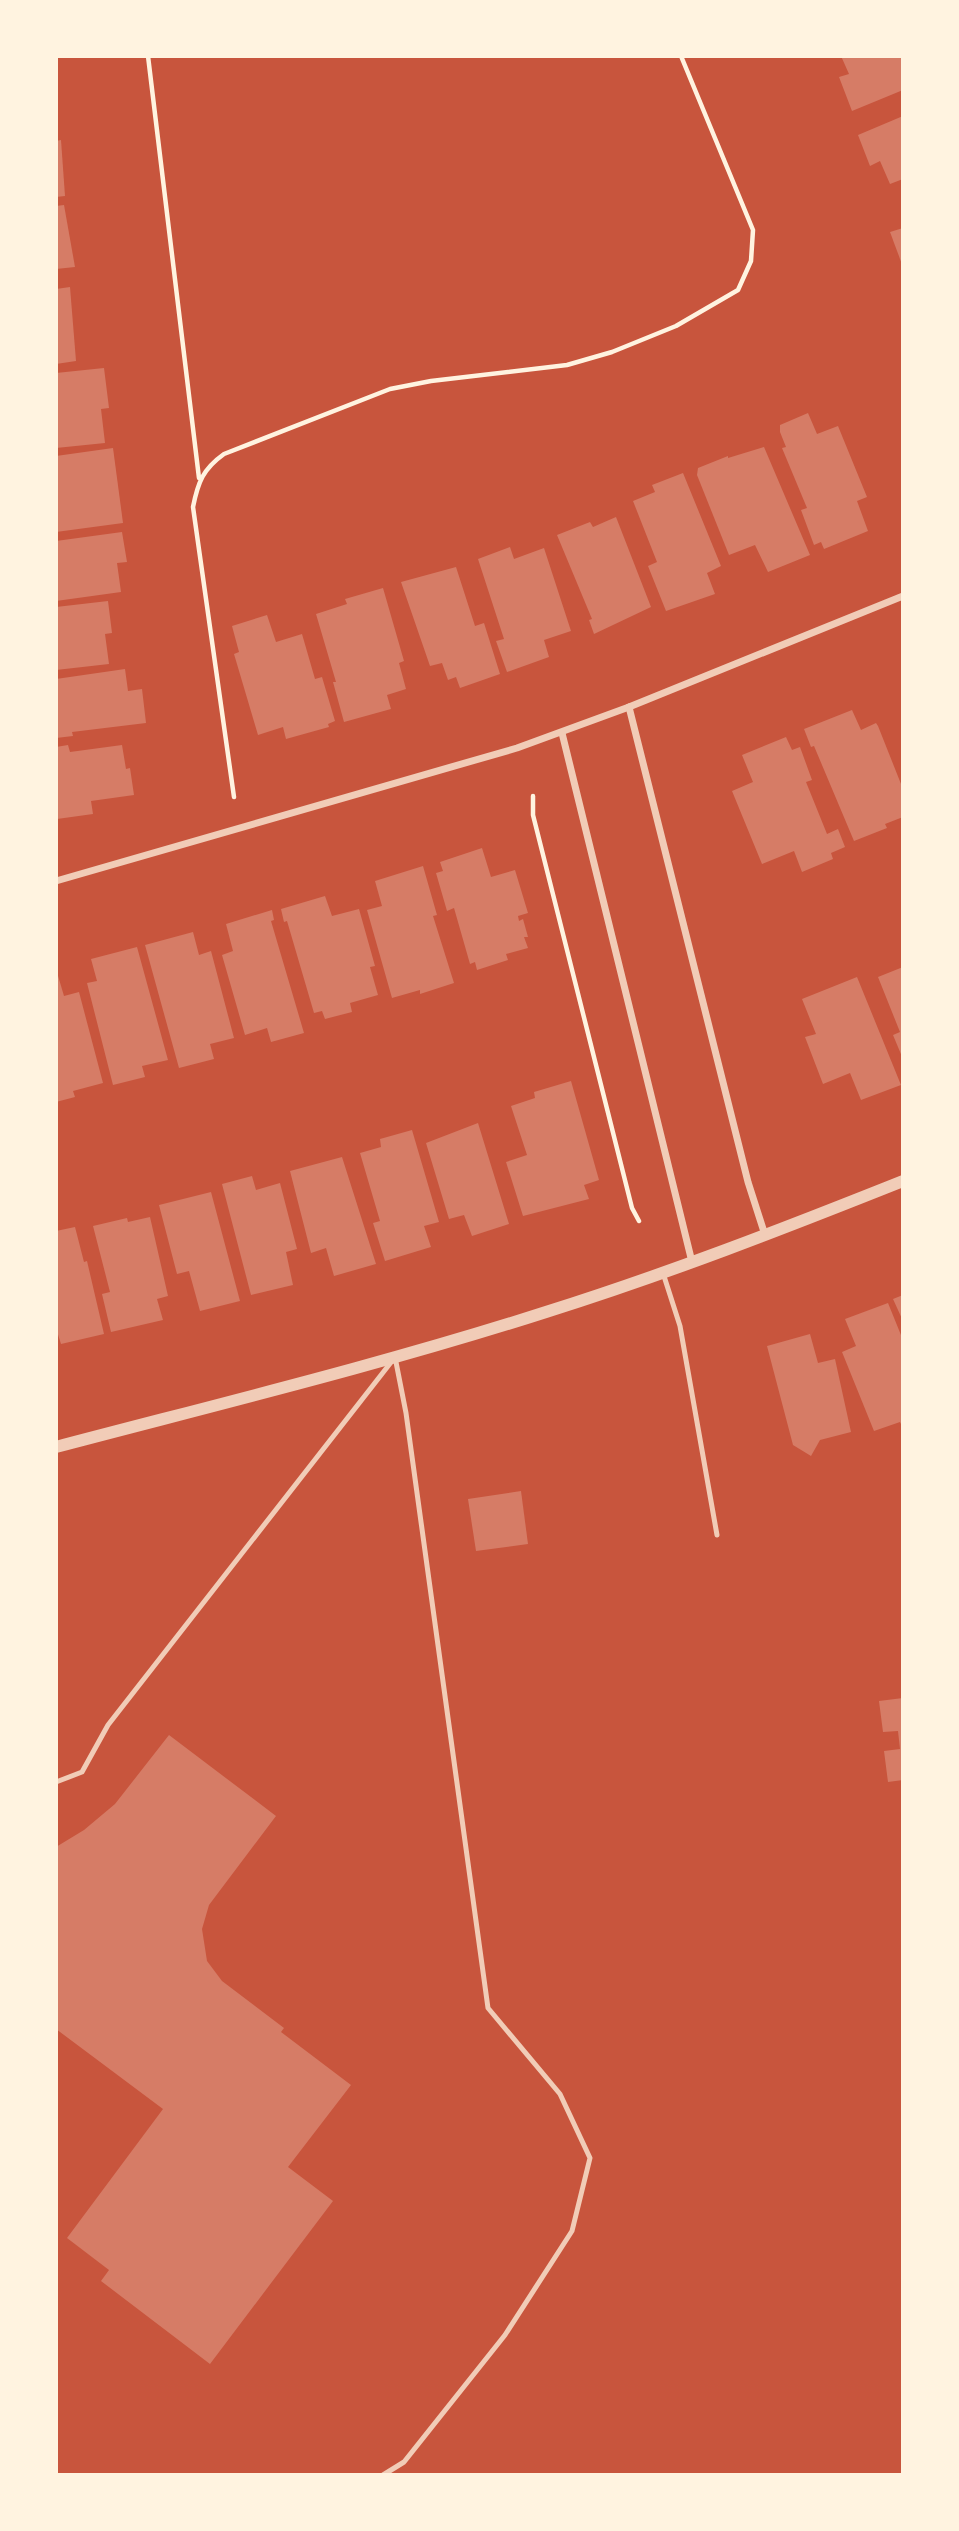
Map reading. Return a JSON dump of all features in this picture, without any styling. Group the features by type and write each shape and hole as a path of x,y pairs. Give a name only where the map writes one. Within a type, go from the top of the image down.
{"street":[{"path":"56,881 223,835 562,733 903,596"},
{"path":"629,707 744,1168 765,1236"},
{"path":"562,733 692,1262"},
{"path":"56,1447 395,1357 663,1273 903,1181"}],"lane":[{"path":"663,1273 680,1326 717,1535"},
{"path":"56,1782 82,1772 108,1725 395,1357"},
{"path":"383,2475 404,2462 505,2335 572,2231 590,2158 560,2094 488,2008 406,1413 395,1357"}],"path":[{"path":"148,56 199,479 193,507 234,797"},
{"path":"199,479 210,464 224,454 390,389 431,381 567,365 612,352 676,326 738,290 751,261 753,230 681,56"},
{"path":"533,796 533,814 632,1208 639,1221"}],"building":[{"path":"841,56 903,56 903,90 852,111 839,77 849,74"},
{"path":"903,116 903,179 890,184 880,161 870,166 858,135"},
{"path":"61,140 65,196 56,197 56,141"},
{"path":"64,205 75,267 56,269 56,206"},
{"path":"903,228 903,267 890,232"},
{"path":"70,287 76,361 56,364 56,289"},
{"path":"104,368 109,408 101,409 105,443 56,448 56,373"},
{"path":"808,413 817,434 838,426 867,497 857,501 868,531 824,549 821,542 814,545 801,510 807,508 782,448 786,447 780,432 780,425"},
{"path":"764,447 810,555 768,572 755,545 729,555 697,475 698,468 728,456"},
{"path":"113,448 123,523 56,532 56,456"},
{"path":"683,473 721,566 707,573 715,594 666,611 648,566 657,562 633,501 655,492 652,485"},
{"path":"616,517 651,607 594,634 589,620 592,619 557,535 590,522 593,527"},
{"path":"122,532 127,562 117,563 121,592 56,601 56,541"},
{"path":"510,547 514,559 544,548 571,631 544,640 549,657 507,672 496,641 504,639 478,559"},
{"path":"456,567 475,626 484,623 500,674 460,688 456,677 448,680 442,663 430,666 401,582"},
{"path":"383,588 404,661 399,663 406,689 387,695 391,709 344,722 333,682 336,682 316,614 347,604 345,599"},
{"path":"108,601 112,633 105,634 109,664 56,670 56,607"},
{"path":"267,615 276,642 302,634 315,679 322,677 335,721 328,724 329,727 286,739 283,727 258,735 234,654 239,652 232,626"},
{"path":"125,669 128,691 142,689 146,723 72,732 73,736 56,738 56,679"},
{"path":"852,710 861,730 876,723 878,726 903,789 903,817 885,824 887,828 854,841 814,746 811,747 804,729"},
{"path":"786,737 792,750 800,747 812,780 806,782 827,834 838,829 845,847 831,853 833,859 802,872 794,851 762,864 732,791 753,782 742,755"},
{"path":"68,745 70,752 122,745 126,769 130,768 134,795 91,801 93,814 57,819 56,747"},
{"path":"482,848 491,877 515,870 528,913 518,916 519,921 523,919 528,948 506,954 508,960 477,970 475,962 470,964 454,908 447,911 436,873 443,871 440,862"},
{"path":"423,866 437,915 433,916 454,983 420,994 420,990 392,998 367,910 382,906 375,881"},
{"path":"325,896 332,916 359,909 375,966 370,967 378,995 350,1003 352,1012 325,1019 322,1011 314,1013 281,909"},
{"path":"272,910 274,920 271,921 304,1033 271,1042 267,1028 245,1035 222,955 233,951 226,924"},
{"path":"193,932 199,955 211,951 234,1038 210,1044 214,1059 179,1068 145,945"},
{"path":"137,947 168,1060 142,1066 145,1077 113,1085 87,983 97,981 91,959"},
{"path":"903,967 903,1059 893,1035 900,1032 878,977"},
{"path":"56,969 64,996 79,992 103,1083 73,1091 75,1097 56,1102"},
{"path":"857,977 901,1085 861,1100 850,1073 823,1084 805,1037 816,1034 802,999"},
{"path":"571,1081 599,1180 584,1185 589,1199 523,1216 506,1162 527,1155 511,1106 535,1098 534,1092"},
{"path":"478,1123 509,1224 472,1236 464,1215 449,1219 426,1143"},
{"path":"412,1130 439,1222 424,1226 431,1247 385,1261 373,1223 380,1221 360,1153 381,1147 380,1139"},
{"path":"342,1157 376,1264 334,1276 326,1248 311,1253 290,1171"},
{"path":"252,1176 256,1190 280,1183 297,1249 286,1252 293,1285 251,1295 222,1184"},
{"path":"211,1192 240,1301 200,1311 189,1271 177,1274 159,1205"},
{"path":"150,1217 168,1296 157,1299 163,1320 111,1332 102,1294 110,1292 93,1226 127,1218 128,1222"},
{"path":"75,1227 84,1262 87,1261 104,1334 61,1344 56,1328 56,1231"},
{"path":"903,1295 903,1321 893,1299"},
{"path":"888,1303 903,1340 903,1428 900,1422 874,1431 842,1352 856,1346 845,1319"},
{"path":"810,1334 818,1363 835,1359 851,1432 820,1440 811,1456 793,1445 767,1346"},
{"path":"521,1491 528,1544 476,1551 468,1499"},
{"path":"903,1698 903,1780 888,1782 884,1751 900,1749 898,1731 883,1732 879,1701"},
{"path":"169,1735 276,1816 209,1905 202,1929 207,1961 222,1981 284,2028 281,2032 351,2085 288,2167 333,2201 210,2364 101,2281 109,2270 67,2238 163,2109 56,2029 56,1847 84,1830 115,1804"}]}
